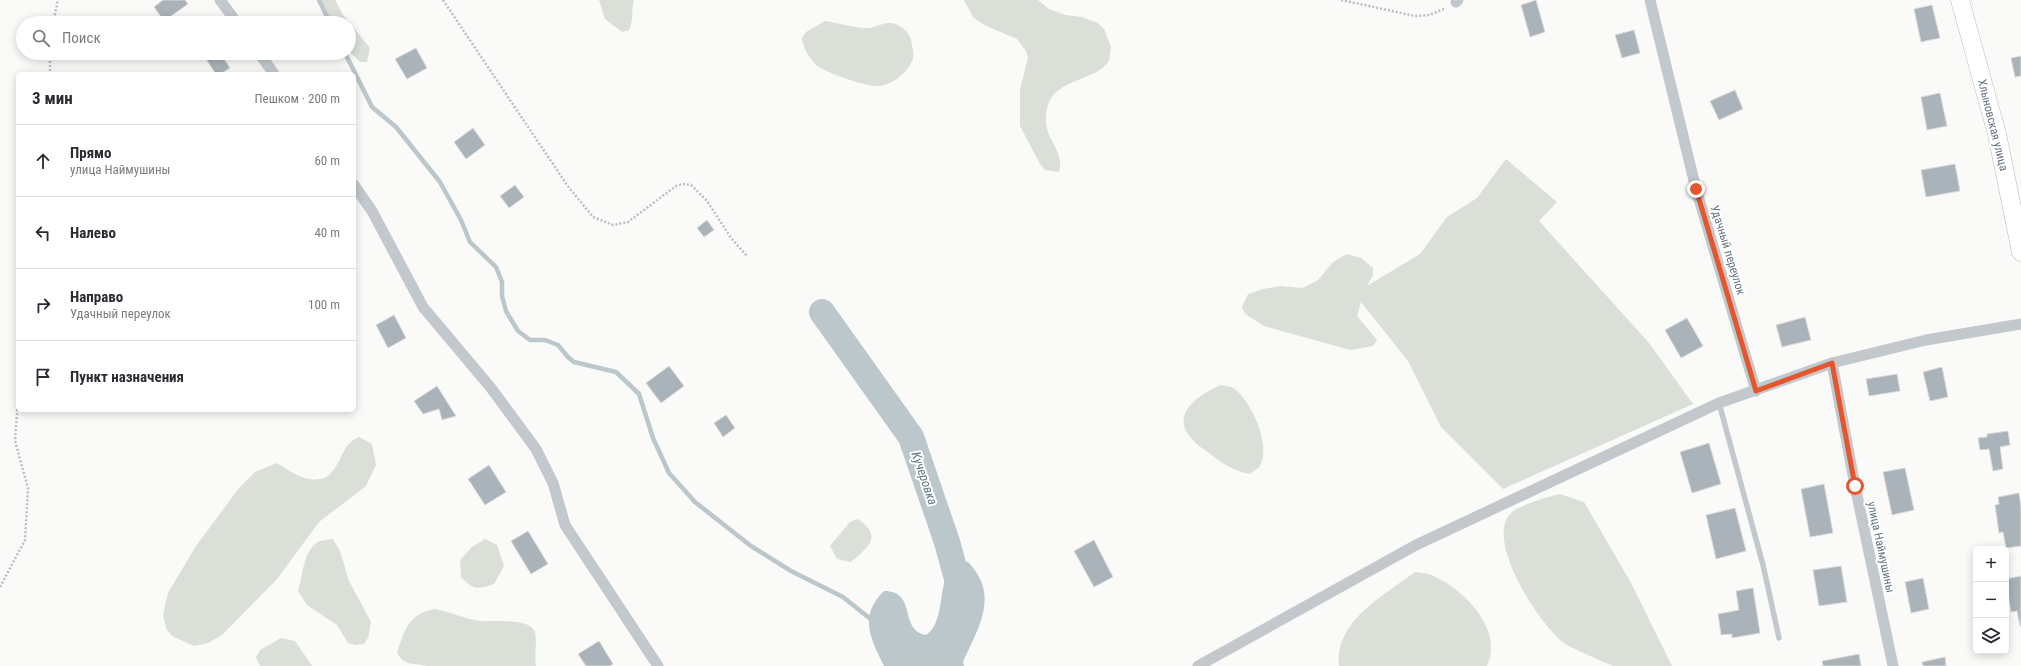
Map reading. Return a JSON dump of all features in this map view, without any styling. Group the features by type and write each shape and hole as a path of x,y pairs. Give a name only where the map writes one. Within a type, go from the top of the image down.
{"main road":[{"name":"Хлыновская улица","path":"1960,0 1997,134 2021,252"}],"street":[{"path":"220,0 232,16"},
{"name":"Удачный переулок","path":"1650,0 1696,189 1756,391"},
{"path":"264,60 273,72"},
{"path":"356,188 372,211 423,307 491,388 536,449 553,483 565,525 658,666"},
{"path":"1198,666 1416,545 1719,403 1832,363 1926,340 2021,324"},
{"name":"улица Наймушины","path":"1832,363 1855,486 1893,666"}],"lane":[{"path":"1719,403 1763,565 1779,638"}],"path":[{"path":"55,16 58,0"},
{"path":"1341,0 1415,16 1430,15 1451,6 1457,1"},
{"path":"445,1 568,185 593,217 613,225 628,222 676,186 683,184 691,186 707,201 732,238 747,256"},
{"path":"50,60 50,72"},
{"path":"0,587 25,540 28,488 15,441 17,412"}],"shaded area":[{"path":"318,0 335,0 344,16 328,16"},
{"path":"599,0 634,0 629,30 622,32 605,19"},
{"path":"964,0 1038,0 1049,9 1065,15 1082,17 1098,23 1104,29 1111,47 1109,61 1099,70 1062,88 1050,101 1047,110 1047,129 1060,159 1059,172 1045,170 1040,164 1020,126 1020,89 1028,58 1026,51 1017,39 984,25 973,17"},
{"path":"825,21 865,28 889,23 898,25 904,29 910,37 913,53 912,61 907,70 898,78 894,81 879,86 856,82 828,72 816,65 811,59 805,49 802,38 806,32"},
{"path":"356,31 370,48 367,62 360,62 356,58"},
{"path":"1506,159 1557,202 1539,221 1649,343 1693,404 1503,489 1441,427 1408,361 1361,302 1357,316 1377,340 1373,346 1350,350 1264,326 1245,314 1242,307 1248,294 1263,289 1280,286 1303,288 1318,280 1333,262 1347,254 1361,258 1373,268 1373,275 1367,286 1420,254 1447,217 1477,198"},
{"path":"1221,385 1232,387 1240,394 1253,413 1258,424 1263,447 1263,458 1260,466 1250,474 1233,469 1197,444 1187,432 1184,423 1185,415 1189,407 1203,394"},
{"path":"359,437 372,444 376,465 366,486 319,522 277,579 222,635 208,643 194,646 172,636 167,630 163,615 168,593 196,546 239,488 255,472 277,463 305,478 317,479 326,477 332,472 351,441"},
{"path":"1560,494 1584,502 1630,581 1672,666 1614,666 1605,663 1565,644 1542,620 1530,602 1518,582 1509,561 1504,542 1505,525 1512,512 1516,509 1535,501"},
{"path":"858,519 866,525 870,531 872,536 871,541 868,546 851,562 837,559 830,546 850,522"},
{"path":"333,539 340,551 349,581 371,622 368,638 364,644 356,645 348,643 337,625 307,605 298,591 304,564 309,551 318,542"},
{"path":"485,539 497,545 504,566 494,584 476,588 472,587 461,577 460,560 472,547"},
{"path":"958,562 968,562 978,574 983,587 985,599 984,611 980,624 963,662 964,666 884,666 871,637 869,628 871,609 876,600 884,591 894,593 901,597 905,604 912,626 918,632 926,635 933,628 937,619 946,576 951,567"},
{"path":"1415,572 1429,574 1443,581 1455,589 1477,612 1485,625 1490,638 1491,652 1487,666 1339,666 1340,650 1345,636 1353,623 1376,600"},
{"path":"435,609 474,620 509,621 530,626 535,633 536,666 429,666 408,663 402,660 397,653 405,630 413,619 419,614"},
{"path":"281,638 295,641 312,666 260,666 256,657 260,650"}],"building":[{"path":"163,0 185,0 188,4 171,16 160,16 154,7"},
{"path":"1536,0 1545,32 1530,37 1521,5"},
{"path":"1932,5 1940,38 1921,42 1914,9"},
{"path":"1634,30 1640,53 1622,58 1615,35"},
{"path":"416,48 427,68 407,79 395,59"},
{"path":"2021,56 2021,76 2015,77 2011,58"},
{"path":"207,60 225,60 230,68 223,72 215,72"},
{"path":"1735,90 1743,109 1719,120 1710,101"},
{"path":"1940,93 1947,126 1927,130 1921,97"},
{"path":"473,128 485,145 466,159 454,142"},
{"path":"1955,164 1960,191 1926,197 1921,170"},
{"path":"515,185 524,197 509,208 500,196"},
{"path":"707,220 714,230 704,237 697,228"},
{"path":"394,315 406,338 388,348 376,325"},
{"path":"1805,317 1811,340 1782,347 1776,325"},
{"path":"1687,318 1703,346 1681,358 1665,330"},
{"path":"669,366 684,386 661,403 646,383"},
{"path":"1942,367 1948,397 1930,401 1923,372"},
{"path":"1897,374 1900,391 1869,396 1866,379"},
{"path":"437,386 456,416 442,420 439,409 423,414 414,401"},
{"path":"726,415 735,428 723,437 714,423"},
{"path":"2008,431 2010,445 2000,447 2003,469 1993,471 1989,449 1980,450 1978,438 1987,437 1987,434"},
{"path":"1709,443 1721,484 1692,493 1680,452"},
{"path":"489,465 506,492 485,505 468,479"},
{"path":"1905,468 1914,510 1892,515 1883,472"},
{"path":"1824,484 1833,533 1810,537 1801,489"},
{"path":"2019,493 2021,508 2021,546 2009,548 2009,546 2006,546 2003,532 1999,533 1995,505 1999,504 1998,497"},
{"path":"1735,508 1746,551 1716,559 1706,515"},
{"path":"528,531 548,564 531,574 511,541"},
{"path":"1094,540 1113,577 1094,587 1074,551"},
{"path":"1841,566 1847,602 1819,606 1813,570"},
{"path":"2021,576 2021,626 2017,611 2011,612 2009,599 2009,578"},
{"path":"1923,578 1929,609 1911,613 1905,582"},
{"path":"1753,588 1760,633 1732,638 1732,634 1721,635 1718,614 1739,610 1736,591"},
{"path":"599,641 613,664 610,666 586,666 578,654"},
{"path":"1859,654 1861,666 1823,666 1822,661"},
{"path":"1945,657 1946,666 1923,666 1922,662"}],"waterway":[{"path":"319,0 327,16"},
{"path":"348,60 354,72"},
{"path":"356,75 372,107 396,127 440,182 461,220 470,242 496,267 502,282 502,296 506,311 518,331 530,340 545,340 558,345 574,362 616,372 639,394 653,438 669,473 695,502 751,546 791,571 843,597 873,621"},
{"name":"Кучеровка","path":"822,312 911,437 947,542 962,597 940,666"}],"route":[{"path":"1696,189 1753,375 1756,391 1832,363 1855,486"}]}
